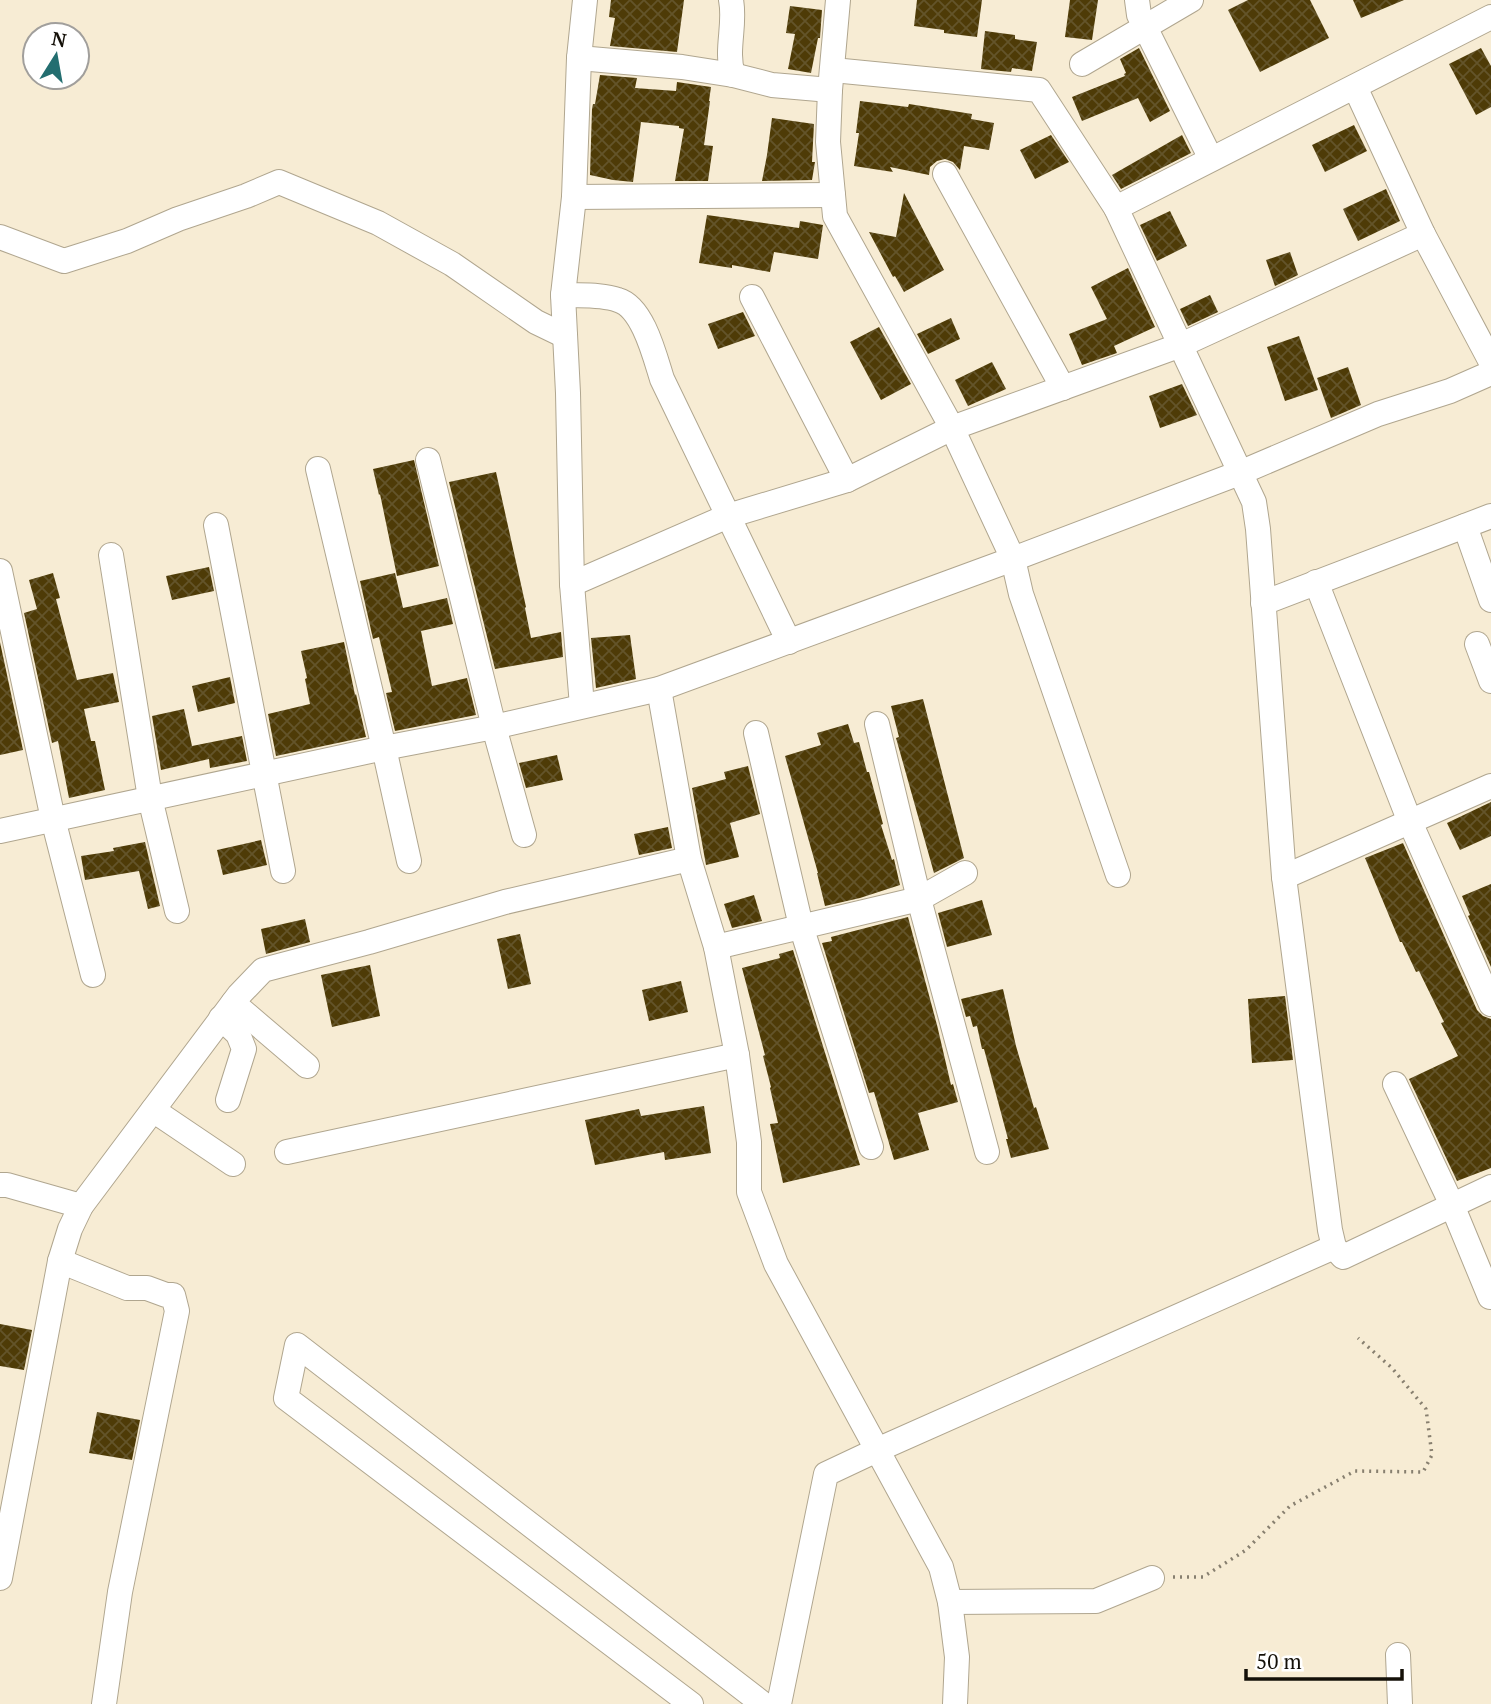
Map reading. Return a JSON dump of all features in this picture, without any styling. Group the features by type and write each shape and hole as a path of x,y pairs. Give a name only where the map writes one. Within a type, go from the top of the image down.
{"street":[{"path":"582,706 572,584 563,295 574,197 579,58 585,0"},
{"path":"730,0 734,14 729,61 733,75"},
{"path":"838,0 828,142 835,216 952,428 1013,559 1021,594 1118,875"},
{"path":"1137,0 1144,26 1211,159"},
{"path":"1082,64 1191,0"},
{"path":"1488,0 1491,6"},
{"path":"1116,208 1491,17"},
{"path":"579,58 682,67 733,75 772,85 832,80 1039,90 1116,208 1254,502 1284,877 1334,1247 1343,1257 1491,1187"},
{"path":"1355,87 1423,234 1491,362"},
{"path":"945,174 1063,388"},
{"path":"0,237 64,261 127,241 279,182 378,223 452,264 536,322 565,336"},
{"path":"574,197 833,195"},
{"path":"572,584 728,516 847,480 952,428 1181,345 1423,234"},
{"path":"563,295 621,300 633,310 647,334 662,379 789,642"},
{"path":"752,297 847,480"},
{"path":"0,831 384,748 494,727 659,689 1013,559 1242,472 1378,414 1450,391 1491,373"},
{"path":"428,460 494,727 524,835"},
{"path":"317,469 409,861"},
{"path":"1263,603 1491,516"},
{"path":"216,525 283,871"},
{"path":"1465,526 1491,600"},
{"path":"111,555 150,798 177,911"},
{"path":"0,571 53,819 93,975"},
{"path":"1316,582 1410,822 1491,1004"},
{"path":"1477,644 1491,681"},
{"path":"659,689 690,859 716,947 737,1055 749,1142 749,1192 776,1264 941,1567 950,1602 957,1657 955,1704"},
{"path":"877,724 919,899 987,1152"},
{"path":"756,733 801,926 871,1147"},
{"path":"1284,877 1491,786"},
{"path":"0,1578 60,1261 70,1229 81,1206 227,1010 263,970 505,902 690,859"},
{"path":"716,947 919,899 965,873"},
{"path":"227,1010 307,1066"},
{"path":"227,1010 244,1049 228,1100"},
{"path":"287,1152 737,1055"},
{"path":"1395,1084 1452,1205 1490,1297"},
{"path":"153,1110 233,1164"},
{"path":"0,1185 81,1206"},
{"path":"779,1704 826,1474 1334,1247"},
{"path":"60,1261 127,1288 147,1288 173,1295 177,1311 120,1592 104,1704"},
{"path":"691,1704 286,1398 297,1345 763,1704"},
{"path":"950,1602 1096,1601 1152,1578"},
{"path":"1398,1655 1400,1704"}],"path":[{"path":"1152,1578 1203,1577 1247,1550 1290,1506 1355,1471 1423,1472 1432,1455 1426,1409 1392,1368 1358,1338"}],"building":[{"path":"611,0 684,0 677,52 610,46 615,18 609,17"},
{"path":"917,0 982,0 977,37 914,26"},
{"path":"1070,0 1098,0 1092,40 1065,37"},
{"path":"1248,0 1310,0 1329,38 1260,72 1228,10"},
{"path":"1353,0 1404,0 1361,18"},
{"path":"790,6 822,10 820,38 811,73 788,69 795,34 786,33"},
{"path":"985,31 1015,35 1015,39 1037,42 1032,71 1012,68 1011,72 981,69"},
{"path":"1139,48 1170,111 1150,122 1138,98 1082,121 1072,97 1125,76 1120,59"},
{"path":"1481,48 1491,66 1491,107 1476,115 1449,64"},
{"path":"600,75 637,78 635,88 676,91 677,82 711,87 704,145 713,146 708,181 675,181 684,129 679,126 641,122 633,182 590,175 592,109"},
{"path":"860,101 908,107 909,104 972,114 971,119 994,123 989,150 964,146 960,170 953,162 945,159 930,167 929,175 890,167 893,172 854,166"},
{"path":"772,118 814,124 812,162 815,162 812,180 762,181"},
{"path":"1354,125 1367,151 1325,172 1312,145"},
{"path":"1051,135 1069,162 1035,179 1020,150"},
{"path":"1182,135 1191,153 1121,189 1112,175"},
{"path":"1386,189 1400,221 1358,241 1343,209"},
{"path":"904,193 944,270 904,292 869,232 896,237"},
{"path":"1170,211 1187,246 1157,261 1140,225"},
{"path":"707,215 799,228 800,221 823,225 818,259 774,252 770,272 732,265 732,268 699,263"},
{"path":"1290,252 1298,275 1275,286 1266,260"},
{"path":"1128,268 1155,327 1114,346 1117,353 1082,365 1069,334 1107,319 1091,287"},
{"path":"1210,295 1218,312 1188,326 1180,309"},
{"path":"743,312 755,336 718,349 708,324"},
{"path":"951,318 960,339 928,354 917,334"},
{"path":"879,327 911,384 881,400 850,342"},
{"path":"1299,336 1318,390 1285,401 1267,347"},
{"path":"992,362 1006,389 968,406 955,380"},
{"path":"1348,367 1361,405 1331,418 1317,378"},
{"path":"1182,384 1197,415 1160,428 1149,396"},
{"path":"414,460 439,566 397,576 373,469"},
{"path":"496,472 531,638 561,632 563,657 495,669 449,482"},
{"path":"209,567 214,591 172,600 166,576"},
{"path":"53,573 60,598 56,599 77,680 113,673 119,702 84,709 91,741 95,741 105,790 69,798 58,741 52,743 24,613 37,609 29,580"},
{"path":"395,573 403,608 447,598 453,624 421,631 432,686 467,678 476,715 395,731 386,693 392,692 379,637 373,639 360,581"},
{"path":"630,635 636,679 596,688 591,638"},
{"path":"0,642 23,750 0,755"},
{"path":"344,642 366,737 276,756 268,714 310,704 301,651"},
{"path":"230,677 235,703 198,712 192,686"},
{"path":"923,699 964,858 934,873 896,738 899,737 891,706"},
{"path":"184,709 192,746 242,736 247,761 210,768 209,759 161,770 152,716"},
{"path":"848,724 854,743 859,742 869,772 883,824 881,825 892,860 894,859 900,885 825,906 785,756 821,745 817,733"},
{"path":"557,755 563,780 526,788 519,763"},
{"path":"748,766 760,814 730,823 739,857 706,865 692,788 726,779 724,772"},
{"path":"1491,802 1491,836 1460,850 1447,823"},
{"path":"668,827 672,848 639,855 634,834"},
{"path":"261,840 267,865 223,875 217,850"},
{"path":"145,842 160,906 148,909 139,871 85,880 81,856 114,851 113,848"},
{"path":"1403,843 1477,1010 1491,1019 1491,1168 1457,1181 1409,1079 1458,1056 1419,971 1416,972 1400,942 1365,858"},
{"path":"1491,884 1491,967 1462,896"},
{"path":"754,895 762,921 732,928 724,904"},
{"path":"982,900 992,935 947,947 938,913"},
{"path":"908,917 951,1085 953,1084 958,1102 918,1113 929,1150 894,1160 874,1092 869,1093 822,943 832,941 831,937"},
{"path":"305,919 310,942 266,954 261,929"},
{"path":"520,934 531,984 508,989 497,939"},
{"path":"793,950 860,1165 783,1183 770,1124 778,1123 763,1056 765,1055 742,968 780,958 779,954"},
{"path":"370,965 380,1016 332,1027 321,975"},
{"path":"681,981 688,1012 649,1021 642,990"},
{"path":"1003,989 1016,1046 1049,1149 1011,1158 977,1026 973,1027 970,1016 966,1017 961,999"},
{"path":"1285,996 1293,1060 1252,1063 1248,999"},
{"path":"704,1106 711,1153 665,1160 664,1152 595,1165 585,1120 639,1109 641,1116"},
{"path":"0,1324 32,1330 24,1370 0,1366"},
{"path":"97,1412 140,1420 132,1460 89,1453"}]}
